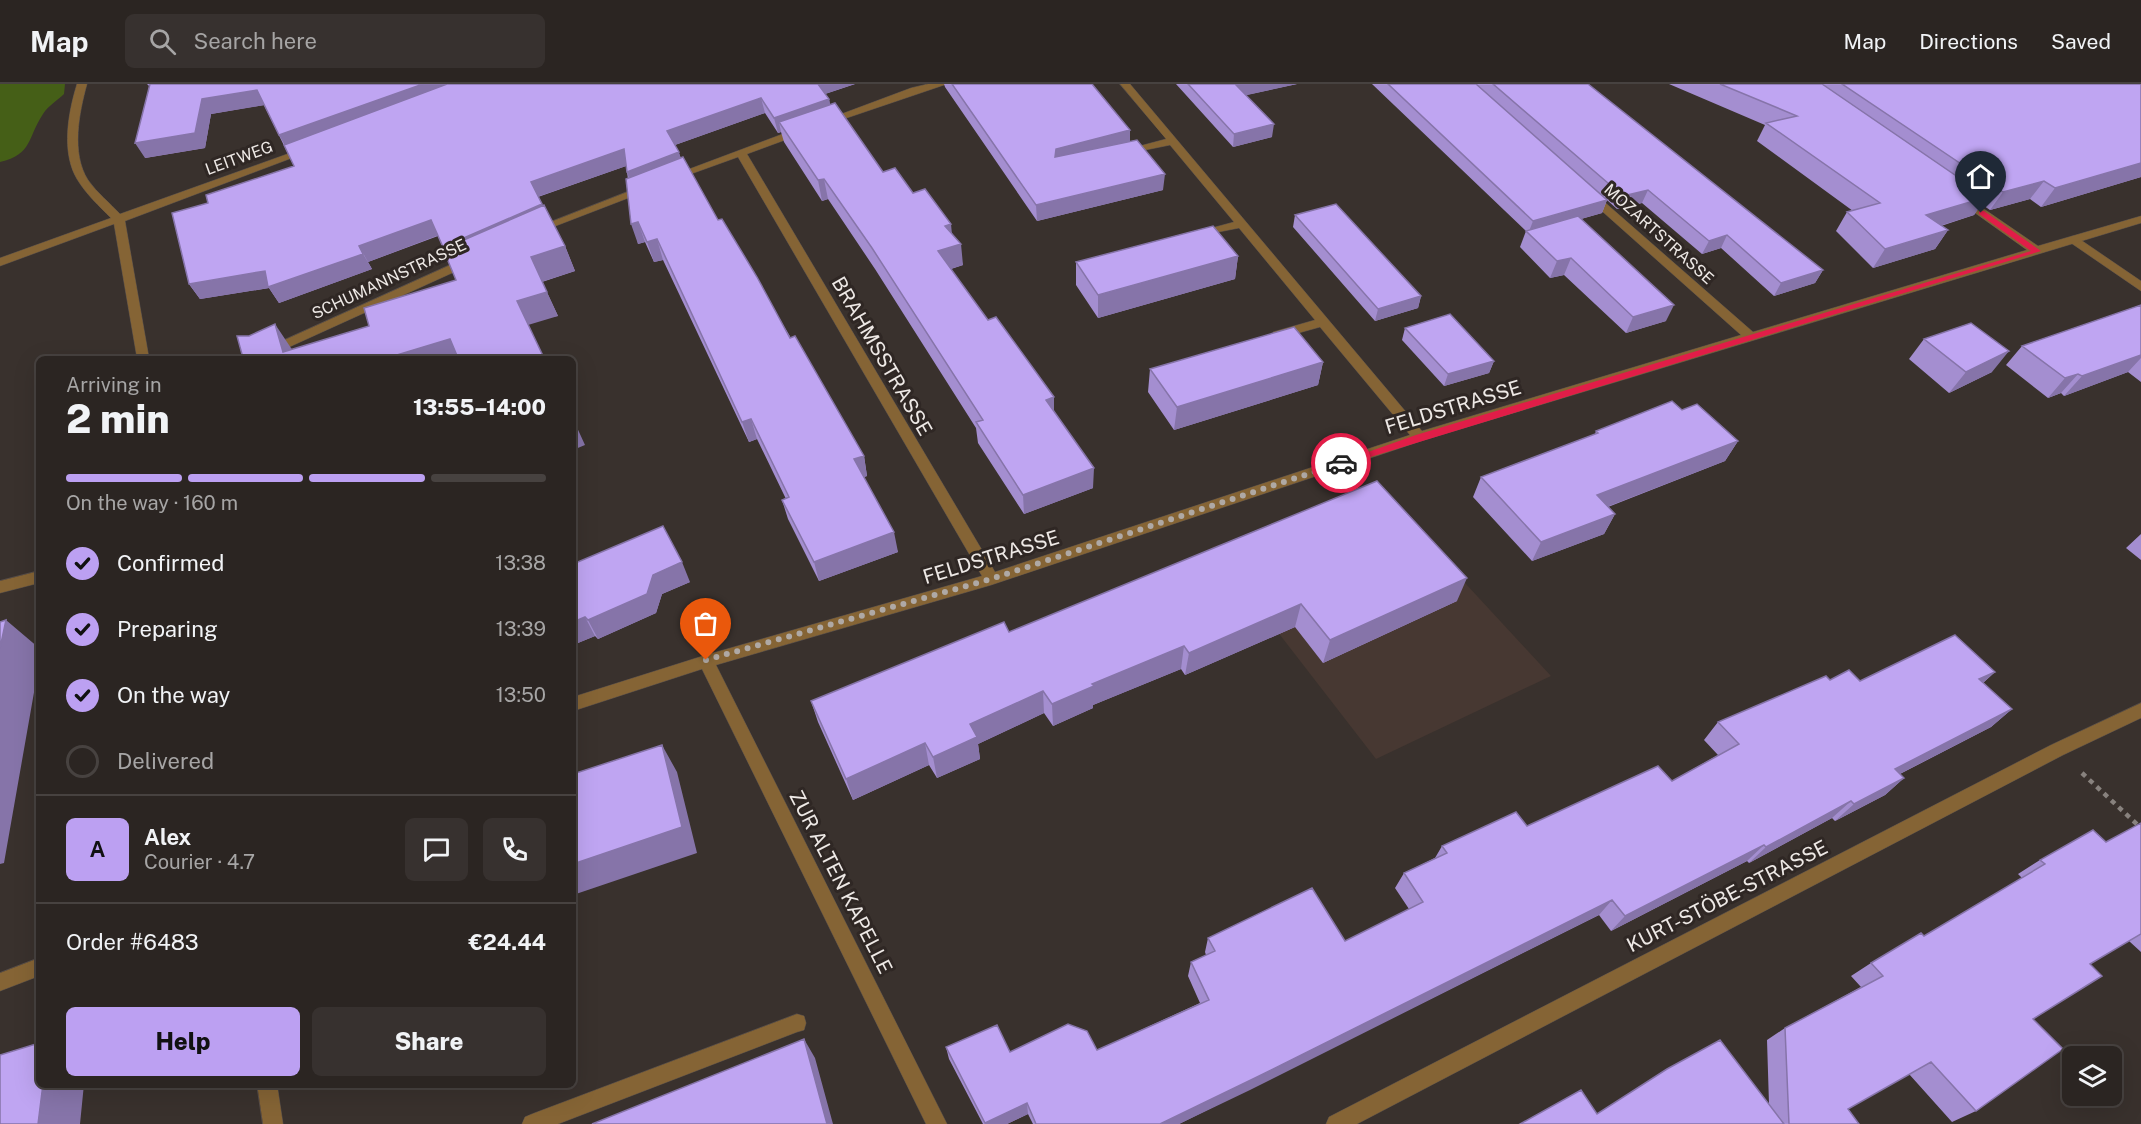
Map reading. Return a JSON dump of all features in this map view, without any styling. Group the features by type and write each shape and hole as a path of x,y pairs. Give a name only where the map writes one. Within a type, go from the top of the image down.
{"street":[{"path":"82,84 75,102 74,144 81,177 119,220 143,356"},
{"path":"529,233 740,152 915,90 942,84"},
{"path":"1125,84 1419,437"},
{"path":"1116,155 1172,141"},
{"name":"LEITWEG","path":"0,262 321,146"},
{"name":"BRAHMSSTRASSE","path":"740,152 991,579"},
{"name":"MOZARTSTRASSE","path":"1581,187 1751,338"},
{"path":"1950,191 2037,251"},
{"name":"FELDSTRASSE","path":"576,703 706,660 991,579 1419,437 2141,219"},
{"path":"1185,238 1241,224"},
{"path":"2075,240 2141,287"},
{"name":"SCHUMANNSTRASSE","path":"259,356 477,257"},
{"path":"1267,337 1323,322"},
{"path":"0,587 36,578"},
{"name":"ZUR ALTEN KAPELLE","path":"706,660 937,1124"},
{"name":"KURT-STÖBE-STRASSE","path":"1336,1124 2057,750 2141,710"},
{"path":"0,982 36,968"},
{"path":"532,1124 797,1023"},
{"path":"268,1088 273,1124"}],"path":[{"path":"2057,750 2141,828"}],"shaded area":[{"path":"1381,492 1551,676 1376,759 1212,547"}],"green space":[{"path":"0,84 65,84 64,94 45,111 24,150 11,159 0,162"}],"building":[{"path":"150,84 423,84 279,135 257,90 202,99 195,133 135,143"},
{"path":"447,84 818,84 829,99 774,118 761,98 667,131 679,152 627,172 624,149 531,182 542,204 443,247 431,220 359,246 363,254 268,287 265,271 189,284 172,213 208,203 206,195 294,166 284,145"},
{"path":"952,84 1092,84 1130,130 1056,149 1055,157 1137,140 1165,174 1036,205"},
{"path":"1188,84 1240,84 1236,85 1274,124 1234,134"},
{"path":"1388,84 1476,84 1607,200 1533,221"},
{"path":"1493,84 1588,84 1823,270 1781,283 1727,235 1709,241 1648,190 1623,196"},
{"path":"1720,84 1822,84 1987,197 1926,215 1948,230 1885,249 1847,212 1880,203 1766,123 1797,116"},
{"path":"1842,84 2141,84 2141,163 2055,188 2044,181 2003,192"},
{"path":"835,103 883,172 895,168 913,193 925,189 951,224 945,226 961,244 938,251 988,320 996,317 1054,397 1046,400 1094,468 1023,495 976,422 983,420 872,248 824,179 818,180 779,122"},
{"path":"683,157 718,220 722,219 757,277 790,338 795,336 864,456 854,459 894,532 814,562 782,500 789,497 751,419 742,422 657,239 647,242 638,222 631,224 626,179"},
{"path":"1336,204 1421,296 1378,309 1295,215"},
{"path":"544,205 565,246 531,257 547,292 517,301 543,356 457,356 450,339 394,356 242,356 237,336 249,336 275,324 283,352 369,326 364,308 456,280 443,249"},
{"path":"1578,216 1674,305 1633,317 1571,258 1557,261 1526,231"},
{"path":"1213,226 1238,256 1098,295 1076,262"},
{"path":"2141,305 2141,355 2082,376 2078,374 2065,378 2022,346"},
{"path":"1450,314 1494,361 1448,374 1405,328"},
{"path":"1971,323 2009,351 1966,372 1924,339"},
{"path":"1294,327 1323,362 1177,407 1150,369"},
{"path":"1672,401 1682,410 1697,404 1738,441 1597,495 1615,514 1541,542 1481,477 1598,433 1596,431"},
{"path":"1377,481 1467,578 1330,640 1301,604 1189,653 1184,646 1092,684 1094,686 1052,704 1043,691 970,724 977,737 933,757 925,743 846,779 811,701 1004,622 1009,632"},
{"path":"663,526 682,562 653,575 647,594 588,620 585,617 576,621 576,563"},
{"path":"6,620 0,648 0,622"},
{"path":"1955,635 1995,672 1979,679 2012,709 1895,769 1904,778 1854,804 1851,801 1766,847 1764,845 1625,916 1612,900 1160,1124 1036,1124 1027,1103 985,1123 946,1047 997,1025 1010,1052 1068,1024 1087,1031 1097,1050 1209,1000 1191,962 1215,951 1208,938 1312,888 1345,941 1423,902 1404,873 1447,853 1442,846 1516,812 1527,826 1658,766 1672,781 1739,744 1718,722 1826,676 1830,680 1849,670 1860,681"},
{"path":"662,745 682,827 576,863 576,773"},
{"path":"2141,823 2141,934 2090,964 2102,976 2033,1019 2062,1050 1976,1111 1931,1062 1848,1109 1859,1124 1789,1124 1785,1028 1883,976 1871,963 1921,933 1924,936 2045,864 2040,860 2093,830 2106,842"},
{"path":"804,1039 827,1124 592,1124"},
{"path":"1720,1040 1784,1124 1520,1124 1581,1090 1597,1114 1667,1069"},
{"path":"36,1044 36,1088 42,1088 38,1124 0,1124 0,1055"}],"way so far":[{"path":"706,660 991,579 1341,463"}],"route":[{"path":"1341,463 1419,437 2037,251 1981,213"}]}
